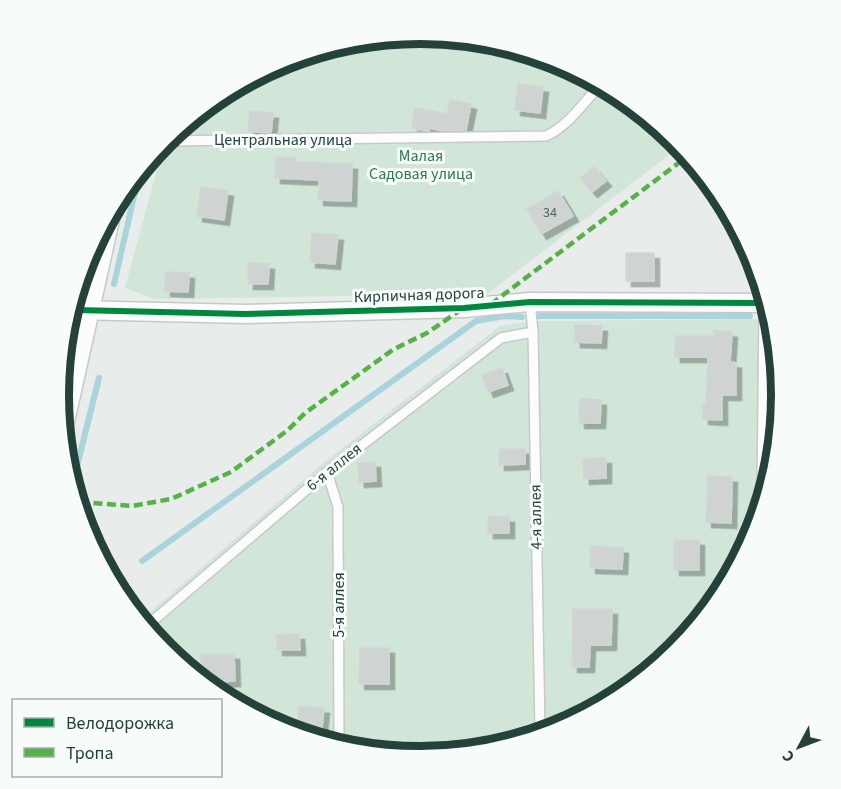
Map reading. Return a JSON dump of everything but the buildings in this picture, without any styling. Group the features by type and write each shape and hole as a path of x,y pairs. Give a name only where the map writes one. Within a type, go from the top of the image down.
{"street":[{"path":"69,392 83,310 101,249"},
{"name":"Кирпичная дорога","path":"83,310 245,314 464,308 530,302 760,303"}],"lane":[{"name":"Центральная улица","path":"178,141 546,136 556,132 572,118 595,90"},
{"name":"4-я аллея","path":"530,302 533,332 540,725"},
{"path":"762,475 764,321"},
{"name":"6-я аллея","path":"153,621 327,472 501,338 533,332"},
{"name":"5-я аллея","path":"327,472 339,507 339,736"}],"green space":[{"name":"Малая Садовая улица","path":"398,44 443,44 511,55 555,70 596,91 634,116 674,151 487,294 154,299 125,288 159,160 189,131 225,103 286,70 330,55"},
{"path":"763,319 771,372 771,417 760,485 745,529 724,570 699,608 669,643 634,673 576,709 511,734 443,745 398,745 330,734 265,709 207,673 172,643 147,614 322,464 500,326 532,321"}],"waterway":[{"path":"114,284 135,190"},
{"path":"142,561 476,321 505,316 522,317"},
{"path":"539,316 750,316"},
{"path":"77,467 99,378"}],"marked path":[{"path":"491,304 682,161"},
{"path":"87,503 132,506 171,499 231,472 288,430 305,413 394,349 427,333 462,309"}],"cycle path":[{"path":"80,310 245,314 464,308 530,302 760,303"}]}
